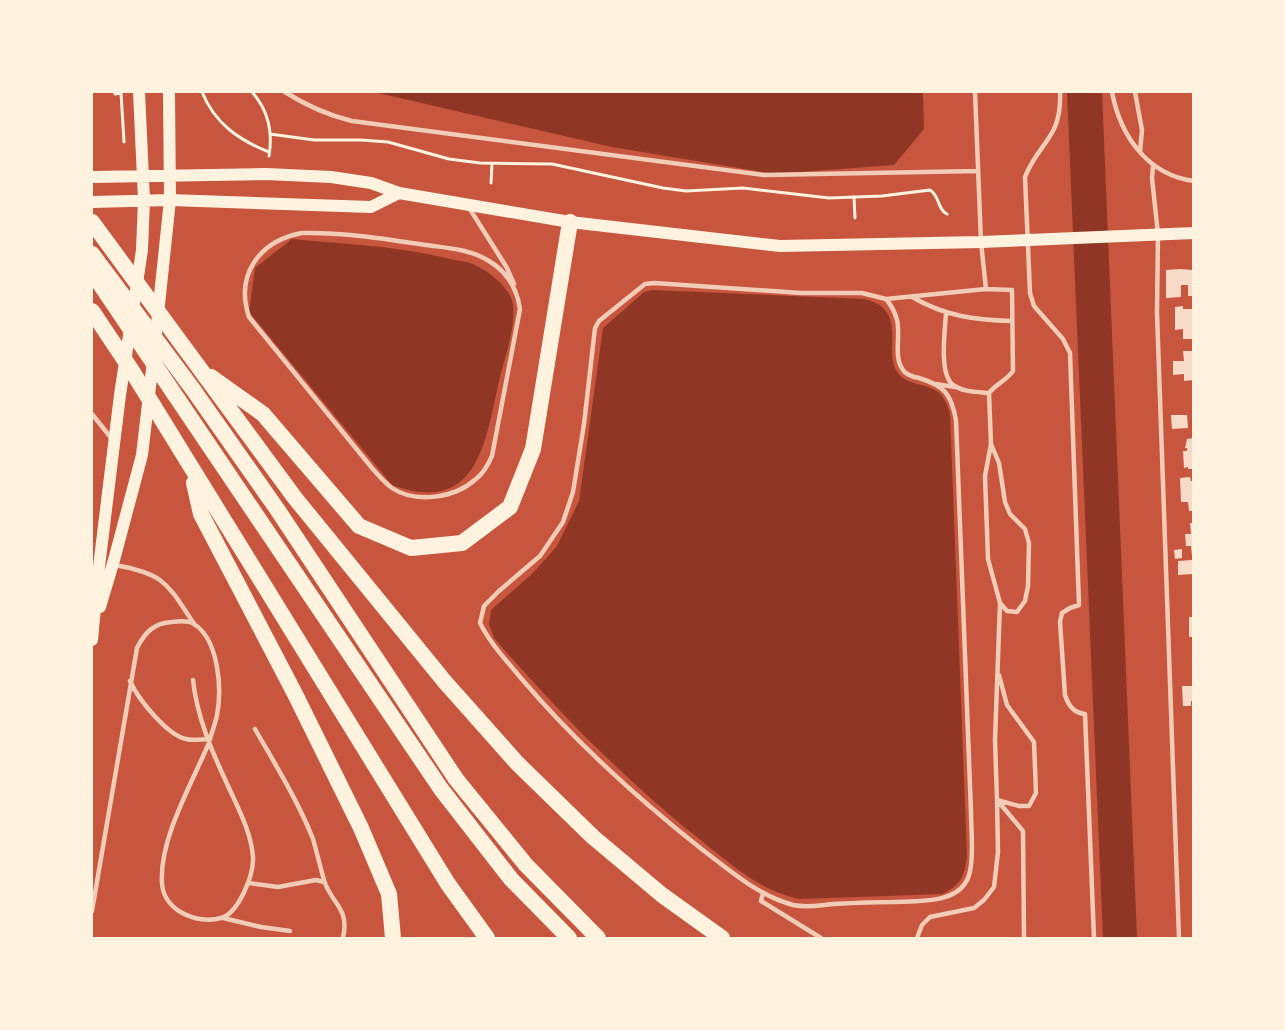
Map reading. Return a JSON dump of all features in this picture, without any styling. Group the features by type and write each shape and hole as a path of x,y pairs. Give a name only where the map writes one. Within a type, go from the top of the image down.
{"highway":[{"path":"92,222 295,498 445,682 517,763 593,837 662,895 722,939"},
{"path":"198,368 263,414 359,526 411,548 462,543 510,507 533,449 570,222"},
{"path":"92,254 192,388 277,509 456,779 526,866 598,939"},
{"path":"92,272 441,789 511,879 569,939"},
{"path":"92,310 448,884 487,939"},
{"path":"192,470 201,514 295,694 361,828 389,894 393,939"}],"main road":[{"path":"92,640 114,441 142,250 144,200 140,92"},
{"path":"93,625 113,564 142,455 170,200 169,92"},
{"path":"92,177 266,174 331,177 371,183 399,193 570,222 780,246 981,242 1194,232"},
{"path":"92,202 170,200 371,207 399,193"}],"lane":[{"path":"285,92 328,116 352,121 764,175 978,171"},
{"path":"975,92 981,242 986,289"},
{"path":"1060,92 1058,121 1052,135 1025,177 1027,240 1030,293 1034,306 1064,339 1070,353 1079,605 1062,613 1060,622 1065,695 1068,705 1081,714 1085,714 1094,939"},
{"path":"1112,92 1115,110 1133,145 1153,166 1178,179 1194,181"},
{"path":"1135,92 1142,130 1140,152"},
{"path":"1153,166 1152,178 1158,234 1157,313 1179,939"},
{"path":"467,205 507,268 516,289 520,309 492,456 486,469 464,488 439,496 426,497 408,494 393,488 372,468 249,317 245,297 248,273 255,261 271,243 302,233 381,238 475,254 495,265 516,289"},
{"path":"917,939 922,925 930,917 974,908 994,887 998,852 995,740 1000,603 988,559 985,476 991,444 989,393 996,385 1007,379 1013,371 1012,290 986,289 886,299 862,293 801,293 645,284 599,321 596,328 573,492 563,522 540,556 484,606 480,623 487,637 539,699 586,748 678,830 741,879 763,893 796,905 919,901 945,898 954,894 964,885 970,872 971,812 956,420 950,397 934,383"},
{"path":"910,296 933,309 946,313 991,321 1012,321"},
{"path":"886,299 897,319 898,358 908,375 934,383 989,393"},
{"path":"946,313 944,354 946,376 957,387"},
{"path":"92,414 114,441"},
{"path":"991,444 999,463 1005,502 1010,514 1025,529 1029,543 1028,586 1025,601 1017,612 1007,611 1000,603"},
{"path":"113,564 142,570 164,582 203,634 216,661 217,715 168,843 162,866 162,886 173,907 188,916 204,920 223,918 290,931"},
{"path":"92,911 137,648 143,636 160,623 186,621 195,625"},
{"path":"997,800 1019,806 1029,806 1036,793 1035,742 1007,705 998,668"},
{"path":"193,680 195,699 209,739 248,829 253,858 249,883 238,903 223,918"},
{"path":"130,681 138,696 152,713 179,736 187,740 209,739"},
{"path":"255,729 281,774 312,838 324,882 344,916 343,939"},
{"path":"997,800 1023,831 1024,939"},
{"path":"249,883 278,888 316,880 324,882"},
{"path":"763,893 761,901 821,939"}],"path":[{"path":"115,92 115,94 122,93 124,142"},
{"path":"202,92 212,111 234,135 269,154 270,134 264,109 252,92"},
{"path":"270,134 314,140 388,142 448,159 492,164 552,164 673,189 704,191 743,189 808,196 854,197 930,190 936,194 941,209 947,214"},
{"path":"490,183 492,164"},
{"path":"854,197 855,218"}],"shaded area":[{"path":"374,92 923,92 924,129 894,165 774,174 612,147"},
{"path":"1067,92 1102,92 1137,938 1103,938"},
{"path":"292,239 389,248 466,262 488,273 500,282 508,293 513,305 513,323 488,428 472,468 460,482 443,491 420,492 392,485 249,312 255,268"},
{"path":"652,290 865,299 874,302 888,314 891,322 892,357 898,373 908,381 932,388 946,402 950,414 967,856 961,879 954,887 942,894 801,899 773,891 737,869 620,771 543,693 494,638 489,624 491,610 533,573 557,546 579,501 603,328 644,292"}],"building":[{"path":"1166,270 1194,270 1194,296 1188,296 1188,285 1181,285 1181,297 1166,298"},
{"path":"1183,306 1183,309 1194,309 1194,339 1183,339 1183,329 1175,330 1175,307"},
{"path":"1183,351 1194,351 1194,380 1184,381 1184,374 1173,375 1173,361 1184,361"},
{"path":"1171,415 1187,415 1188,428 1172,429"},
{"path":"1194,438 1194,469 1184,468 1183,451 1187,451 1185,448 1187,439"},
{"path":"1190,477 1191,481 1194,481 1194,511 1189,511 1188,502 1181,502 1180,478"},
{"path":"1190,523 1194,523 1194,556 1192,556 1191,546 1186,546 1185,534 1191,534"},
{"path":"1182,549 1182,558 1175,559 1174,550"},
{"path":"1192,560 1193,574 1178,575 1178,561"},
{"path":"1189,617 1194,617 1194,637 1189,637"},
{"path":"1182,686 1194,686 1194,701 1191,701 1191,706 1183,706"}]}
